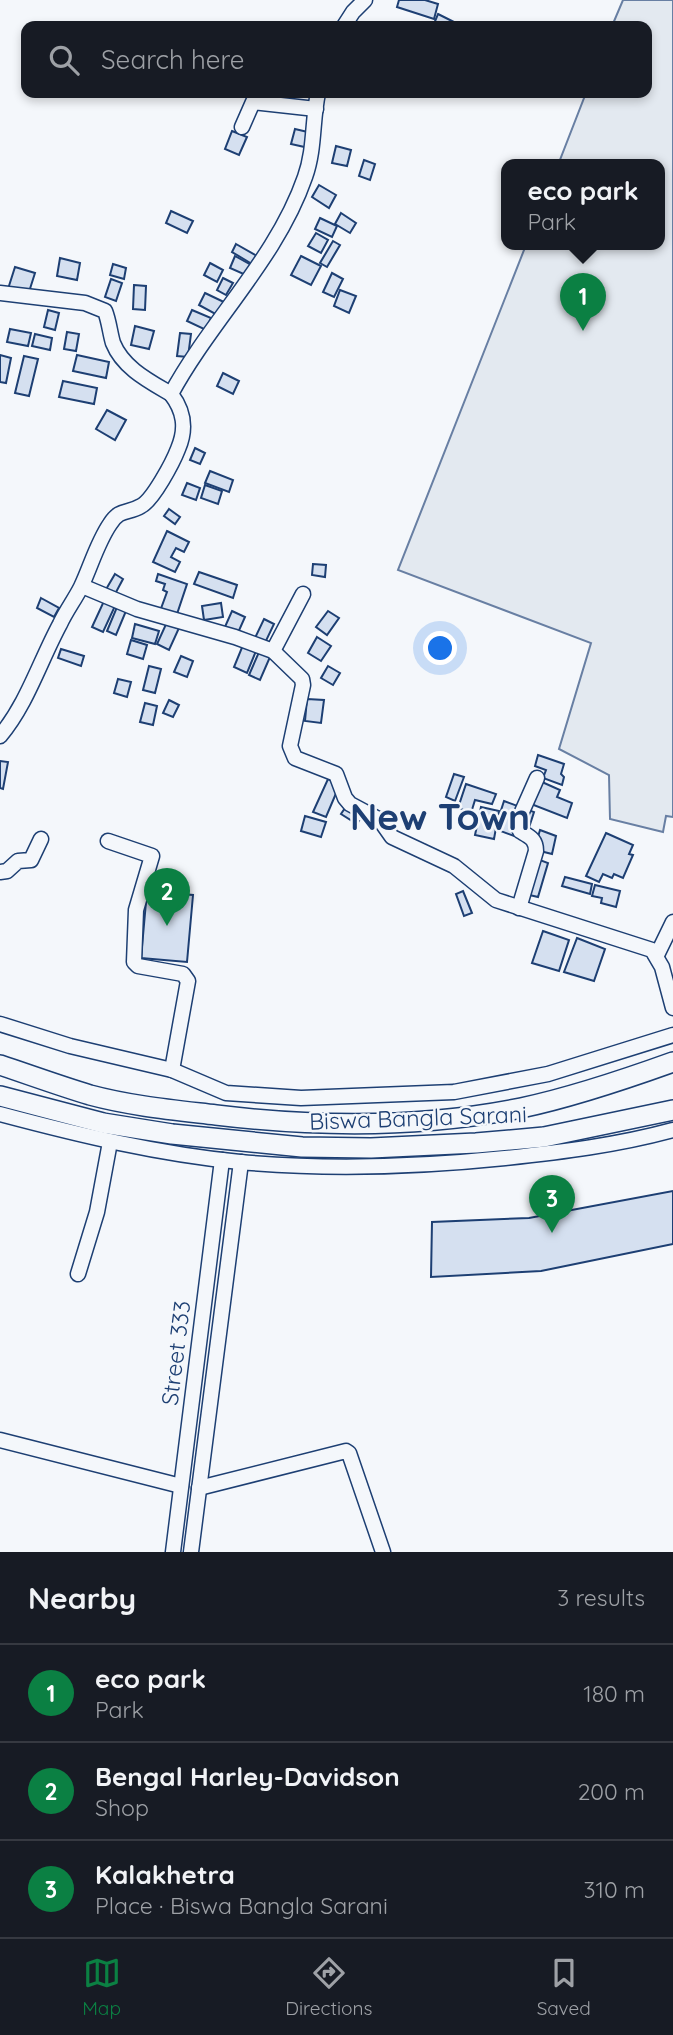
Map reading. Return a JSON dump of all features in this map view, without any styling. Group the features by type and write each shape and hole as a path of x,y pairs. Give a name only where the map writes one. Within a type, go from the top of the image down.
{"main road":[{"name":"Biswa Bangla Sarani","path":"0,1065 91,1095 128,1104 260,1121 319,1123 459,1118 521,1108 590,1091 673,1062"},
{"name":"Biswa Bangla Sarani","path":"0,1096 103,1123 144,1130 316,1148 384,1148 544,1137 673,1110"}],"street":[{"path":"347,21 365,0"},
{"path":"171,394 280,229 304,181 310,162 317,98"},
{"path":"242,127 253,102 316,109"},
{"path":"0,293 85,303 105,311 112,341 120,357 139,375 171,394 180,406 183,418 178,449 150,498 142,506 118,513 110,523 82,586 60,624 14,719 0,736"},
{"path":"82,586 136,609 235,637 273,651 302,679 290,746 293,755 336,774 345,798 380,820 392,837 454,866 496,900 652,950 657,955 673,1008"},
{"path":"273,651 303,594"},
{"path":"519,908 536,844 534,839 520,831 517,823 537,778"},
{"path":"0,872 7,871 18,861 31,860 41,839"},
{"path":"108,841 152,856 136,911 134,962 138,966 183,974 188,981 172,1070"},
{"path":"657,955 673,922"},
{"path":"0,1024 70,1046 172,1070 226,1093 301,1098 454,1093 548,1074 673,1035"},
{"path":"0,1114 110,1142 222,1160 402,1166 557,1152 648,1137 673,1130"},
{"path":"78,1274 97,1212 110,1142"},
{"name":"Street 333","path":"173,1552 222,1160"},
{"name":"Street 333","path":"191,1552 241,1162"},
{"path":"0,1440 181,1486"},
{"path":"199,1488 346,1451 383,1552"}],"shaded area":[{"path":"623,0 673,0 673,817 666,816 663,832 610,819 609,775 559,749 591,643 398,570 524,250 665,250 665,159 560,159 584,98 652,98 652,21 614,21"}],"building":[{"path":"399,0 425,0 438,4 434,19 397,7"},
{"path":"438,14 452,21 435,21"},
{"path":"295,129 312,133 309,148 291,144"},
{"path":"232,131 247,137 239,155 225,149"},
{"path":"336,146 351,150 347,166 332,163"},
{"path":"364,160 375,164 370,180 359,176"},
{"path":"319,185 336,195 329,208 312,197"},
{"path":"171,211 193,221 187,233 166,223"},
{"path":"341,213 356,223 350,233 335,224"},
{"path":"320,218 337,226 332,237 315,229"},
{"path":"316,233 328,240 321,253 308,246"},
{"path":"333,241 340,245 327,267 320,263"},
{"path":"236,244 257,256 252,264 232,252"},
{"path":"235,256 253,266 248,276 230,268"},
{"path":"301,256 321,266 311,285 291,275"},
{"path":"60,258 80,263 77,280 57,276"},
{"path":"210,263 223,270 217,282 204,275"},
{"path":"113,264 126,268 124,279 110,275"},
{"path":"15,267 35,273 28,295 8,289"},
{"path":"332,273 343,279 334,297 323,292"},
{"path":"223,278 233,283 226,295 217,290"},
{"path":"111,279 122,283 116,301 105,297"},
{"path":"134,285 146,286 145,310 133,309"},
{"path":"340,290 356,296 349,313 334,306"},
{"path":"205,293 226,303 219,316 199,305"},
{"path":"48,310 59,313 55,330 44,327"},
{"path":"192,310 211,318 206,330 187,321"},
{"path":"135,326 154,331 149,349 131,345"},
{"path":"10,329 31,333 28,346 7,342"},
{"path":"67,332 79,334 76,351 64,349"},
{"path":"180,333 191,334 188,357 177,356"},
{"path":"35,334 52,338 50,350 32,346"},
{"path":"0,355 11,358 6,383 0,382"},
{"path":"77,355 109,362 106,378 73,371"},
{"path":"24,356 38,359 29,396 15,393"},
{"path":"223,373 239,381 233,394 217,386"},
{"path":"63,381 97,388 94,404 59,397"},
{"path":"107,410 126,420 115,440 96,429"},
{"path":"195,448 205,453 200,464 190,460"},
{"path":"210,471 233,480 229,492 205,483"},
{"path":"187,483 200,488 196,500 182,495"},
{"path":"205,485 222,491 218,504 201,498"},
{"path":"169,509 180,517 175,524 164,516"},
{"path":"167,531 189,542 184,552 176,548 171,557 180,562 175,572 153,562"},
{"path":"313,564 326,565 325,577 312,575"},
{"path":"199,572 237,585 233,598 194,584"},
{"path":"115,574 123,579 114,596 105,591"},
{"path":"158,574 187,584 175,620 159,614 167,592 163,590 165,584 156,581"},
{"path":"41,598 59,608 54,617 37,608"},
{"path":"104,601 115,606 103,632 92,627"},
{"path":"221,603 223,617 204,620 202,606"},
{"path":"117,607 126,611 116,635 107,631"},
{"path":"232,611 245,617 237,635 224,629"},
{"path":"328,611 339,618 327,635 316,627"},
{"path":"264,619 274,624 264,645 254,640"},
{"path":"167,622 179,628 169,650 157,644"},
{"path":"135,624 159,631 155,644 132,638"},
{"path":"317,637 331,646 321,661 308,653"},
{"path":"131,640 147,645 143,659 127,654"},
{"path":"243,645 256,651 247,673 234,667"},
{"path":"61,649 84,656 81,666 58,658"},
{"path":"259,652 270,657 260,680 249,675"},
{"path":"181,656 193,661 187,677 174,672"},
{"path":"149,666 161,669 155,693 143,690"},
{"path":"328,666 340,673 333,685 321,678"},
{"path":"118,679 131,682 127,697 114,693"},
{"path":"307,699 324,700 321,723 305,721"},
{"path":"169,700 179,705 173,717 163,713"},
{"path":"145,703 157,706 153,725 140,722"},
{"path":"538,755 564,764 562,785 543,778 546,770 535,766"},
{"path":"0,761 8,762 3,789 0,788"},
{"path":"454,774 464,777 455,801 446,797"},
{"path":"328,779 340,784 326,817 313,812"},
{"path":"542,782 560,790 557,797 572,803 567,818 531,804"},
{"path":"466,784 496,794 492,804 475,800 471,813 458,808"},
{"path":"504,801 534,812 525,840 495,829"},
{"path":"347,805 363,814 357,824 341,814"},
{"path":"481,807 499,811 494,839 475,835"},
{"path":"305,816 326,822 321,837 301,831"},
{"path":"540,830 556,836 552,854 540,851 537,859 548,863 538,897 521,893"},
{"path":"606,833 633,845 629,854 633,855 623,878 614,874 612,878 603,874 599,882 586,876"},
{"path":"158,875 183,877 181,894 193,895 187,962 141,958 147,891 156,891"},
{"path":"565,877 592,884 590,894 562,886"},
{"path":"595,885 620,891 616,907 601,903 602,898 592,896"},
{"path":"463,891 472,913 464,916 456,894"},
{"path":"543,931 569,940 559,971 532,963"},
{"path":"577,938 605,949 594,981 564,972"},
{"path":"673,1191 673,1244 541,1271 431,1277 432,1222 529,1218"}],"place":[{"name":"eco park","path":"583,331"},
{"name":"Bengal Harley-Davidson","path":"167,926"},
{"name":"Kalakhetra","path":"552,1233"}],"district":[{"name":"New Town","path":"440,817"}]}
